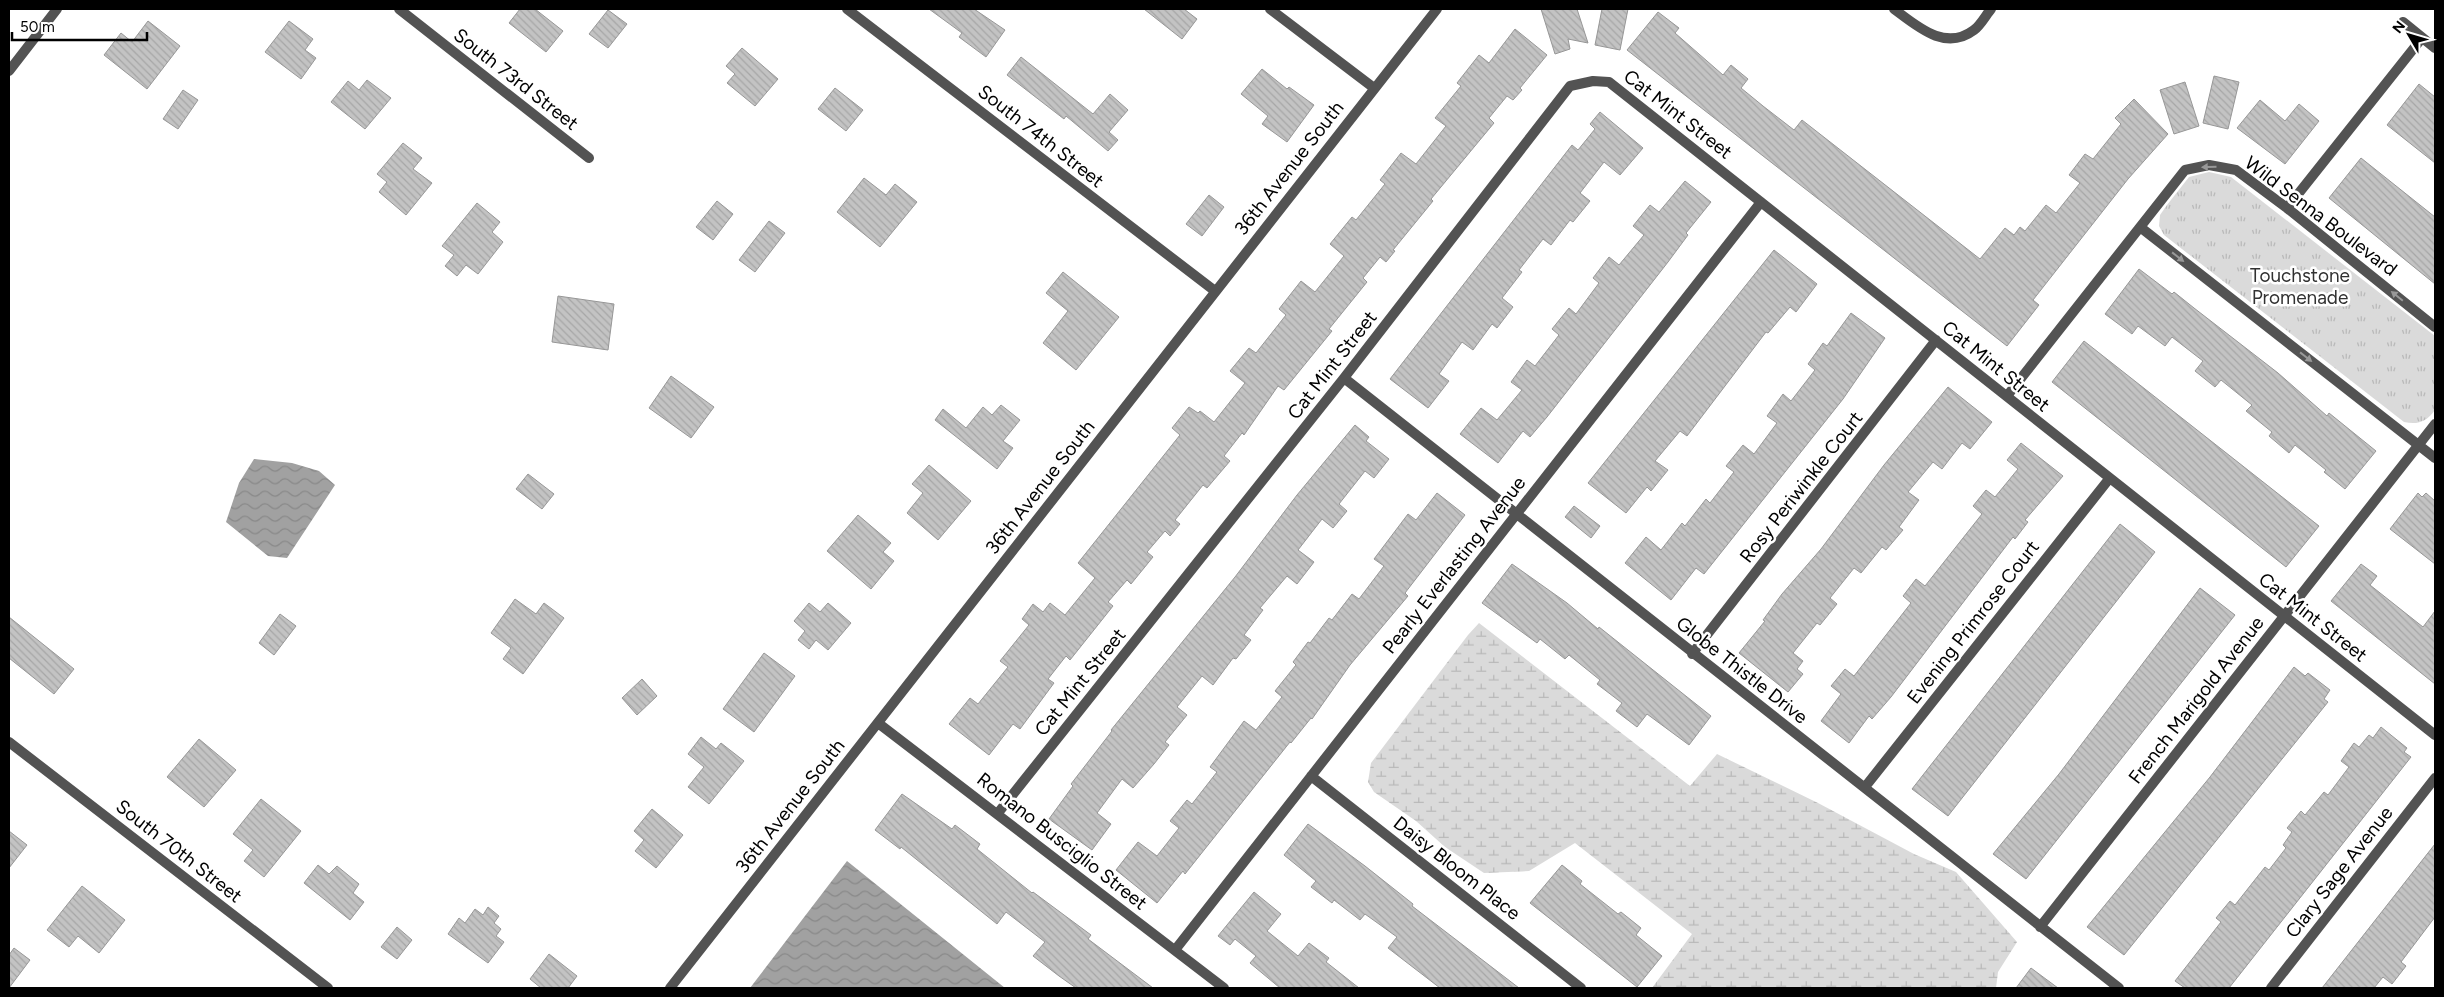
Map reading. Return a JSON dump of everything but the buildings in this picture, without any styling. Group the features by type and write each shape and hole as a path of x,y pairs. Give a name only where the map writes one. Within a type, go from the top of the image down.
{"street":[{"path":"9,71 57,9"},
{"name":"South 73rd Street","path":"399,9 589,158"},
{"name":"South 74th Street","path":"847,9 1215,292"},
{"path":"1270,9 1374,88"},
{"name":"36th Avenue South","path":"670,988 1437,9"},
{"path":"1894,9 1927,34 1952,39 1974,30 1991,9"},
{"path":"2402,22 2435,48"},
{"path":"2287,208 2422,38"},
{"name":"Cat Mint Street","path":"998,813 1344,378 1570,86 1593,81 1609,82 2435,735"},
{"name":"Wild Senna Boulevard","path":"2007,396 2185,170 2210,165 2236,170 2287,208 2435,327"},
{"name":"Pearly Everlasting Avenue","path":"1175,950 1761,202"},
{"path":"2140,226 2435,458"},
{"name":"Rosy Periwinkle Court","path":"1692,654 1936,340"},
{"name":"Globe Thistle Drive","path":"1344,378 1692,654 1865,787 2119,988"},
{"name":"French Marigold Avenue","path":"2040,927 2435,424"},
{"name":"Evening Primrose Court","path":"1865,787 2109,479"},
{"name":"Romano Busciglio Street","path":"878,723 998,813 1224,988"},
{"name":"South 70th Street","path":"9,742 328,988"},
{"name":"Daisy Bloom Place","path":"1311,776 1581,988"},
{"name":"Clary Sage Avenue","path":"2271,988 2435,778"}],"green space":[{"name":"Touchstone Promenade","path":"2209,172 2231,177 2435,336 2435,410 2428,417 2418,423 2404,422 2164,235 2159,226 2160,215 2167,205 2189,177"},
{"path":"1479,623 1690,786 1717,754 1818,803 1914,854 1956,872 2017,942 1998,972 1996,988 1652,988 1692,934 1575,843 1529,871 1484,873 1445,847 1416,821 1374,792 1368,782 1371,763"}],"water":[{"path":"254,459 292,463 319,471 335,485 287,558 268,556 226,522 239,483"},
{"path":"847,861 1005,988 750,988"}]}
